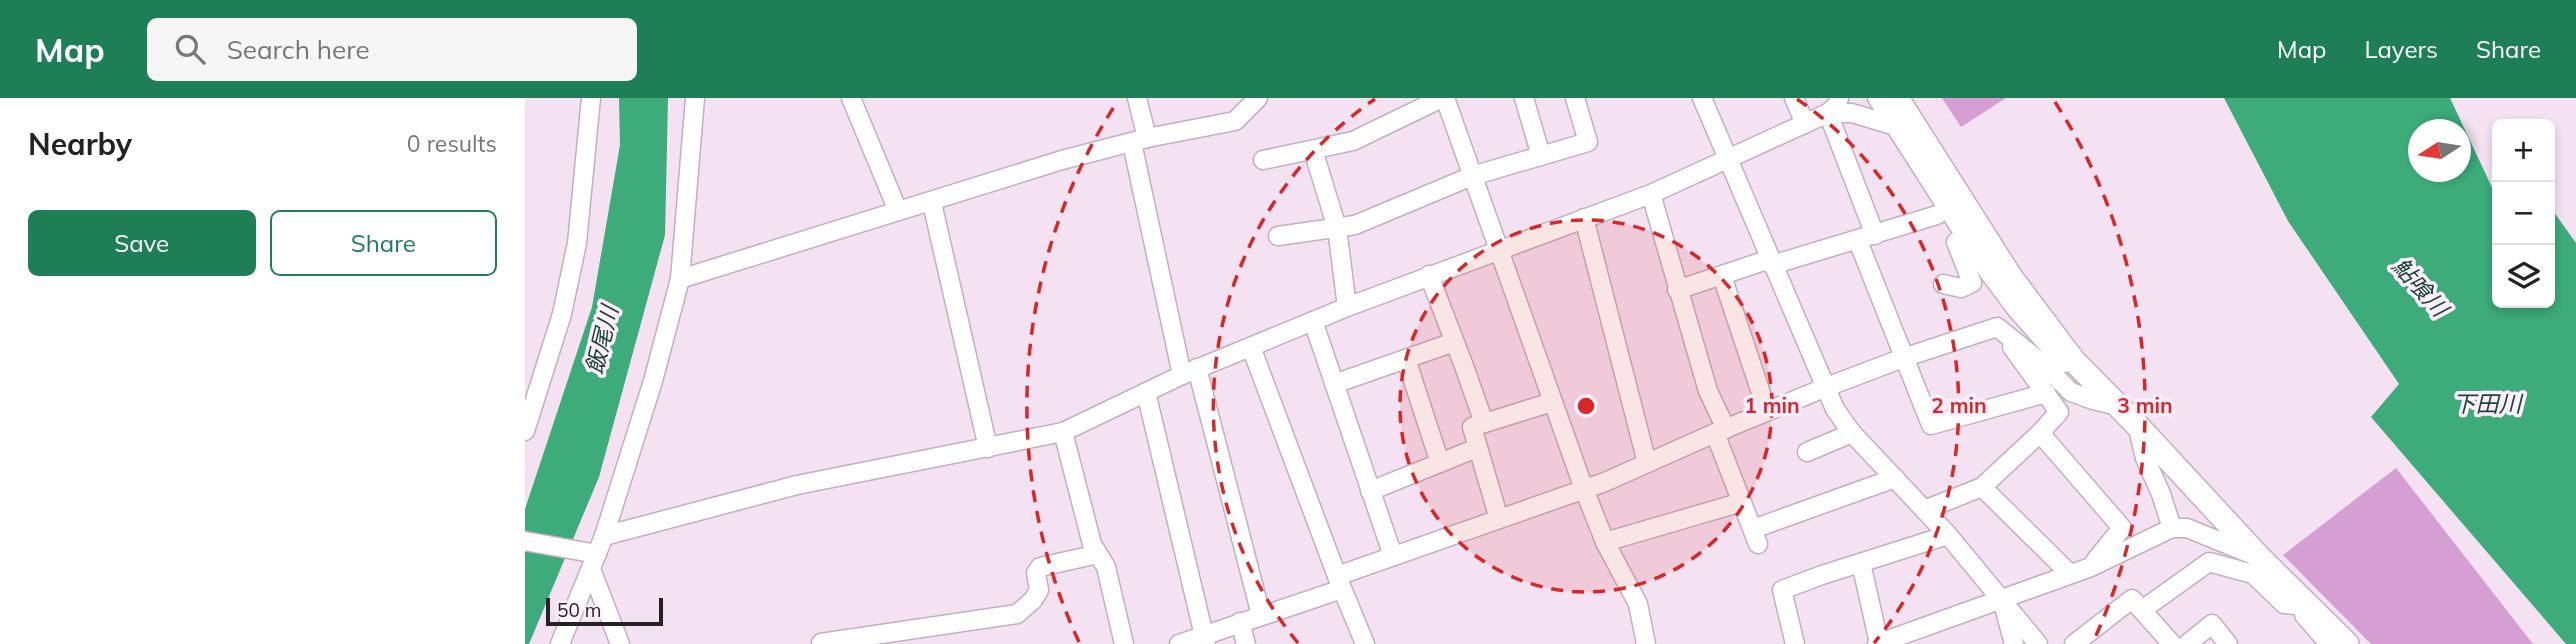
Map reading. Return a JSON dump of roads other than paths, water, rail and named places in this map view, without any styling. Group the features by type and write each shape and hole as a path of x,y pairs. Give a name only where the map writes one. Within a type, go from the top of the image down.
{"street":[{"path":"525,431 562,314 577,243 591,98"},
{"path":"560,644 592,559 604,536 653,381 680,279 695,98"},
{"path":"851,98 898,211"},
{"path":"1137,98 1140,141 1190,372 1261,615"},
{"path":"680,279 898,211 932,203 1062,160 1235,121 1258,98"},
{"path":"1263,160 1353,141 1443,98 1584,489 1605,542 1638,604 1646,644"},
{"path":"1524,98 1541,156"},
{"path":"1278,236 1355,225 1472,176 1588,142 1576,98"},
{"path":"1702,98 1835,409 1853,433 1948,535 2038,644"},
{"path":"1794,98 1805,124"},
{"path":"604,536 797,485 1063,432 1190,372 1347,307 1651,194 1828,113 1837,105 1839,98"},
{"path":"1878,98 1987,270 2017,310 2084,386 2118,405"},
{"path":"1897,98 2010,276 2073,360 2259,557 2347,644"},
{"path":"1828,113 1852,113 1895,126"},
{"path":"1828,113 1875,235"},
{"path":"1313,150 1337,228 1347,307"},
{"path":"1929,179 1937,215 1956,242 1987,270 2010,276"},
{"path":"1651,194 1720,431 1755,537 1895,478"},
{"path":"932,203 988,448"},
{"path":"1677,289 1858,241 1937,215"},
{"path":"1584,218 1647,463"},
{"path":"1858,241 1931,425 2046,393"},
{"path":"1943,284 1961,288 1972,284 1956,242"},
{"path":"1429,275 1484,424"},
{"path":"1722,276 1767,411"},
{"path":"1313,321 1392,556"},
{"path":"1997,327 2044,365 2071,392 2118,405"},
{"path":"1179,644 1205,640 1240,622 1340,582 1392,556 1584,489 1824,388 1997,327"},
{"path":"1924,510 1982,487 2059,412 1997,327"},
{"path":"1334,384 1454,342"},
{"path":"1251,347 1365,644"},
{"path":"1406,359 1440,463"},
{"path":"1146,392 1205,640"},
{"path":"1499,519 1472,427 1552,401"},
{"path":"2136,424 2145,458 2172,527"},
{"path":"1063,432 1092,544 1106,567 1124,644"},
{"path":"1807,452 1853,433"},
{"path":"2040,433 2122,528 2091,567"},
{"path":"1370,491 1477,448"},
{"path":"1982,487 2070,574"},
{"path":"1605,542 1742,502"},
{"path":"1861,563 1878,644 2091,567 2172,527 2187,528 2259,557"},
{"path":"1795,644 1782,590 1948,535"},
{"path":"525,541 592,559"},
{"path":"821,643 1017,614 1033,600 1039,590 1036,572 1040,567 1098,554"},
{"path":"592,559 620,644"},
{"path":"2142,610 2209,562 2253,574 2284,604 2296,605"},
{"path":"2285,581 2296,605 2329,644"},
{"path":"2074,644 2132,599 2172,644"},
{"path":"2002,600 2014,644"},
{"path":"1240,622 1246,644"},
{"path":"2187,644 2212,624 2228,644"}],"water":[{"name":"飯尾川","path":"619,98 668,98 665,235 599,477 529,644 525,644 525,509 592,307 620,145"},
{"name":"下田川","path":"2224,98 2450,98 2460,119 2408,119 2408,182 2471,182 2471,143 2492,187 2492,308 2555,308 2555,214 2576,243 2576,644 2566,644 2371,417 2399,384 2288,221"}],"water label":[{"name":"鮎喰川","path":"2420,287"}]}
